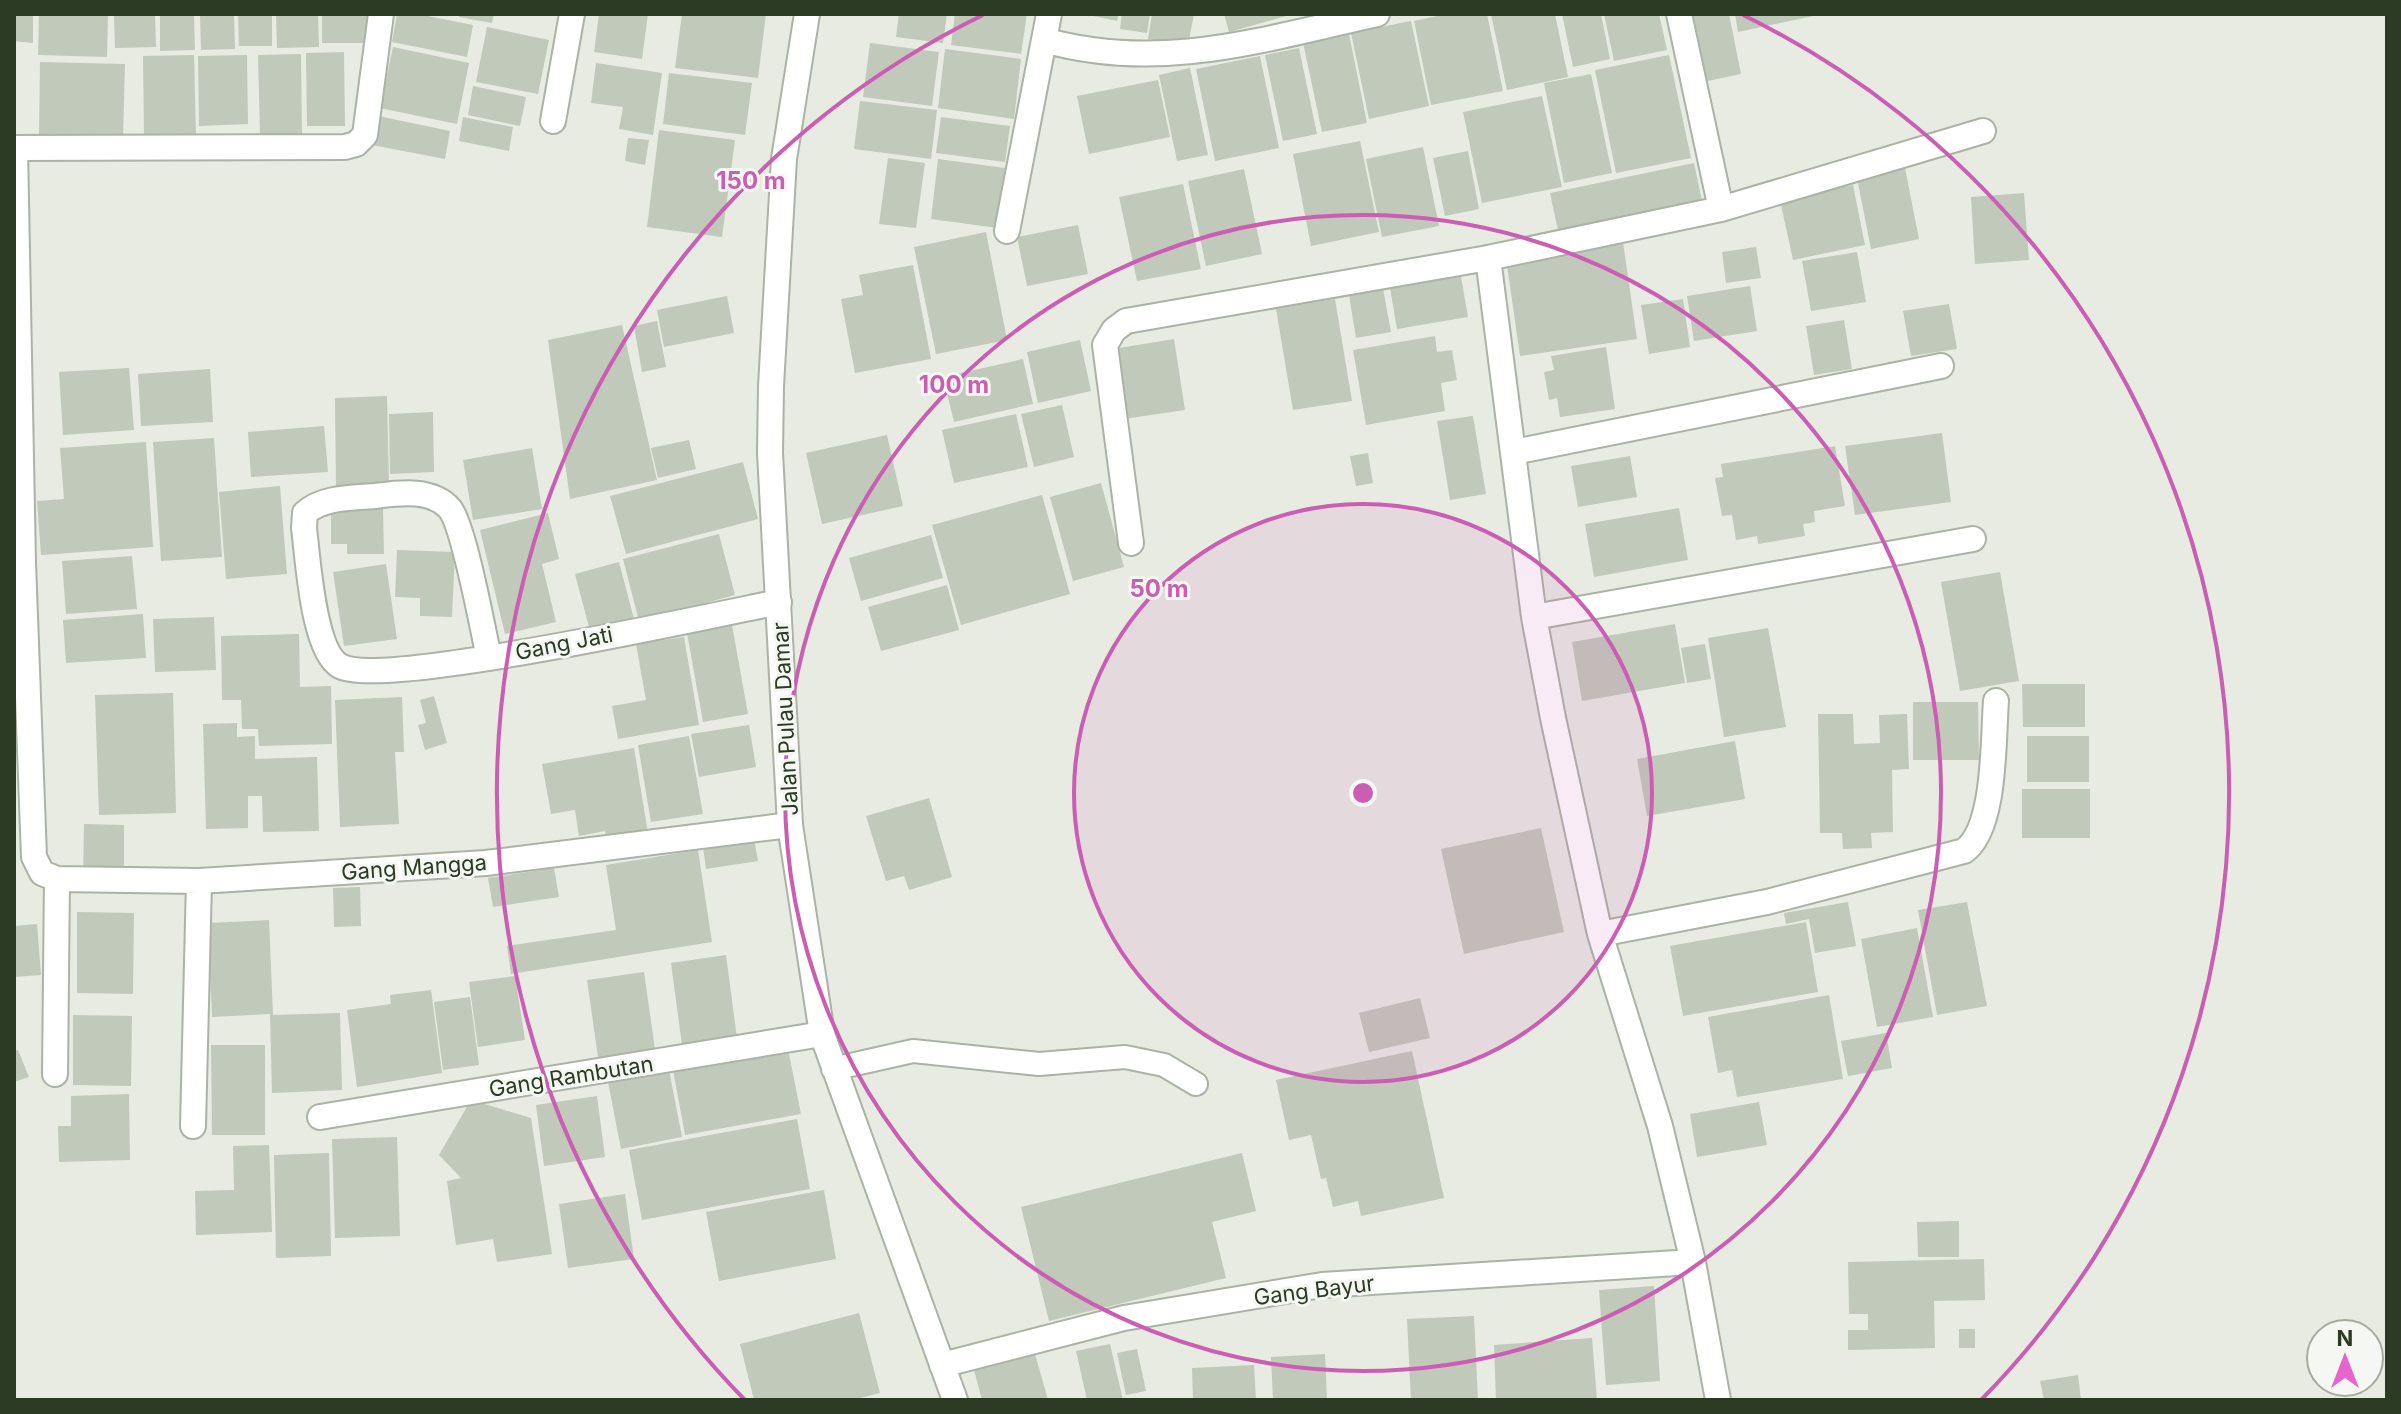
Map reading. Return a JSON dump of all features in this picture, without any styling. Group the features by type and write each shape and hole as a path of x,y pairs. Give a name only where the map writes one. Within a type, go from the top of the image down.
{"street":[{"path":"55,1074 48,874 34,857 18,564 14,148 345,147 356,144 365,135 381,14"},
{"path":"553,121 572,14"},
{"name":"Jalan Pulau Damar","path":"807,14 786,144 777,244 770,453 790,825 822,1034 955,1400"},
{"path":"1007,231 1049,14"},
{"path":"1044,40 1087,52 1169,55 1228,47 1377,14"},
{"path":"1679,14 1721,209"},
{"path":"1131,543 1105,345 1114,330 1126,321 1488,258 1721,209 1983,131"},
{"path":"1488,258 1534,617 1600,934 1660,1126 1693,1262 1718,1400"},
{"path":"1514,452 1941,366"},
{"name":"Gang Jati","path":"489,658 461,538 450,509 426,494 397,493 317,502 305,513 304,528 319,630 327,651 339,666 348,668 378,671 489,658 779,602"},
{"path":"1534,617 1973,539"},
{"path":"1600,934 1767,902 1964,851 1973,844 1983,824 1996,701"},
{"name":"Gang Mangga","path":"48,874 199,881 486,863 790,825"},
{"path":"193,1126 199,881"},
{"name":"Gang Rambutan","path":"320,1117 822,1034"},
{"name":"Gang Bayur","path":"942,1365 1124,1318 1322,1285 1693,1262"}],"lane":[{"path":"833,1069 913,1051 1039,1064 1125,1057 1164,1065 1196,1084"}],"building":[{"path":"14,14 33,14 33,43 14,41"},
{"path":"39,14 108,14 107,57 38,55"},
{"path":"114,14 155,14 156,47 115,48"},
{"path":"160,14 194,14 195,50 160,51"},
{"path":"200,14 234,14 235,49 201,50"},
{"path":"238,14 272,14 272,46 239,46"},
{"path":"276,14 318,14 319,47 277,48"},
{"path":"322,14 370,14 370,43 322,43"},
{"path":"397,14 418,14 473,25 467,57 392,42"},
{"path":"460,14 494,14 492,23 459,17"},
{"path":"599,14 648,14 642,59 594,52"},
{"path":"682,14 766,14 758,78 675,68"},
{"path":"899,14 947,14 943,43 896,37"},
{"path":"955,14 1027,14 1021,54 951,45"},
{"path":"1084,14 1119,14 1117,21"},
{"path":"1122,14 1150,14 1147,33 1120,29"},
{"path":"1152,14 1194,14 1188,45 1148,39"},
{"path":"1224,14 1290,14 1290,15 1229,32"},
{"path":"1447,14 1487,14 1503,91 1431,105 1414,21"},
{"path":"1491,14 1555,14 1568,77 1507,90"},
{"path":"1562,14 1601,14 1610,59 1573,67"},
{"path":"1604,14 1659,14 1667,50 1614,61"},
{"path":"1684,14 1729,14 1741,74 1698,83"},
{"path":"1735,14 1818,14 1818,15 1738,32"},
{"path":"1411,21 1429,106 1369,119 1351,33"},
{"path":"487,27 549,40 538,94 476,82"},
{"path":"1349,34 1367,123 1322,132 1303,43"},
{"path":"870,43 939,52 932,106 863,97"},
{"path":"393,47 469,63 457,124 380,108"},
{"path":"1299,48 1317,134 1283,141 1265,55"},
{"path":"945,49 1021,59 1014,119 938,108"},
{"path":"344,52 345,126 307,126 306,53"},
{"path":"301,54 302,135 260,136 258,55"},
{"path":"194,55 196,135 144,135 143,56"},
{"path":"247,55 248,124 199,126 198,56"},
{"path":"1669,55 1691,158 1616,173 1595,70"},
{"path":"1260,56 1279,148 1215,161 1196,69"},
{"path":"40,62 125,64 123,138 39,137"},
{"path":"596,63 662,73 653,135 619,129 623,107 591,103"},
{"path":"1190,68 1208,155 1177,161 1159,75"},
{"path":"669,73 752,83 745,135 663,124"},
{"path":"1591,74 1612,173 1564,183 1544,83"},
{"path":"1158,80 1170,137 1089,154 1077,96"},
{"path":"473,86 526,97 520,126 468,115"},
{"path":"1542,96 1562,187 1482,203 1463,112"},
{"path":"860,101 937,110 931,159 854,149"},
{"path":"378,116 450,131 445,159 372,145"},
{"path":"463,117 513,127 509,151 459,141"},
{"path":"941,117 1010,126 1005,162 936,153"},
{"path":"659,130 735,140 722,237 647,227"},
{"path":"628,138 649,140 645,165 625,161"},
{"path":"1360,141 1379,232 1311,246 1293,154"},
{"path":"1423,147 1439,226 1382,237 1366,159"},
{"path":"1468,151 1479,209 1445,216 1433,158"},
{"path":"888,158 925,163 916,228 879,224"},
{"path":"938,159 1005,168 998,228 931,219"},
{"path":"1694,163 1704,210 1560,240 1550,193"},
{"path":"1905,168 1919,239 1871,249 1857,178"},
{"path":"1244,169 1262,254 1206,266 1188,181"},
{"path":"1183,184 1201,269 1137,281 1119,197"},
{"path":"1853,185 1865,245 1793,260 1780,200"},
{"path":"2024,193 2029,260 1975,264 1971,197"},
{"path":"1078,225 1088,274 1027,286 1017,237"},
{"path":"986,232 1007,340 936,354 914,247"},
{"path":"1623,242 1637,339 1520,356 1506,258"},
{"path":"1756,247 1761,278 1726,283 1722,252"},
{"path":"1857,252 1866,302 1811,311 1802,261"},
{"path":"913,265 931,359 855,373 841,299 863,295 859,275"},
{"path":"1460,271 1468,317 1397,329 1389,282"},
{"path":"1382,283 1391,332 1356,338 1348,289"},
{"path":"1750,286 1757,331 1694,341 1687,296"},
{"path":"727,296 734,333 664,347 657,310"},
{"path":"1335,299 1352,401 1293,410 1276,309"},
{"path":"1683,299 1690,347 1649,354 1641,305"},
{"path":"1949,304 1957,349 1911,356 1903,311"},
{"path":"1844,320 1852,369 1814,375 1806,326"},
{"path":"657,321 666,367 642,372 634,326"},
{"path":"622,325 657,480 570,499 548,340"},
{"path":"1435,336 1437,352 1452,350 1457,380 1441,383 1445,411 1366,425 1353,350"},
{"path":"1174,339 1185,410 1124,419 1113,349"},
{"path":"1080,340 1091,391 1038,403 1027,352"},
{"path":"1606,347 1615,409 1560,417 1557,398 1549,400 1544,372 1554,370 1551,356"},
{"path":"1023,359 1033,404 954,422 943,377"},
{"path":"129,368 134,430 63,435 59,372"},
{"path":"210,369 213,422 141,426 138,374"},
{"path":"387,396 389,486 336,488 335,398"},
{"path":"1062,405 1074,457 1034,467 1021,414"},
{"path":"433,412 434,472 390,474 389,414"},
{"path":"1016,414 1028,467 954,483 942,430"},
{"path":"1473,416 1486,494 1450,500 1437,421"},
{"path":"324,426 328,472 251,477 248,432"},
{"path":"1942,433 1951,502 1855,515 1845,446"},
{"path":"887,435 903,506 822,524 806,453"},
{"path":"214,438 222,557 161,561 153,442"},
{"path":"689,440 696,469 658,478 651,448"},
{"path":"146,442 153,547 41,555 37,501 64,499 60,448"},
{"path":"1835,446 1845,506 1814,511 1815,522 1803,524 1805,536 1758,544 1757,536 1736,540 1732,515 1722,516 1715,478 1723,477 1721,464"},
{"path":"532,448 542,509 473,520 463,460"},
{"path":"1368,453 1373,483 1356,486 1350,456"},
{"path":"1630,456 1637,497 1578,507 1571,466"},
{"path":"743,462 758,519 626,554 610,496"},
{"path":"1101,483 1124,567 1073,581 1050,497"},
{"path":"280,486 287,574 226,579 219,492"},
{"path":"1042,495 1070,594 961,625 932,525"},
{"path":"1679,508 1688,560 1594,577 1585,524"},
{"path":"331,509 383,509 384,554 347,554 347,544 331,544"},
{"path":"548,513 559,559 542,564 556,622 505,634 480,530"},
{"path":"719,534 735,595 639,621 623,559"},
{"path":"931,535 943,578 861,601 849,558"},
{"path":"397,550 455,552 452,617 420,616 420,598 395,597"},
{"path":"132,556 137,609 66,614 62,561"},
{"path":"619,562 634,619 590,631 575,574"},
{"path":"386,564 397,639 344,646 333,572"},
{"path":"2000,572 2019,681 1960,691 1941,582"},
{"path":"947,585 959,630 881,651 868,607"},
{"path":"143,614 146,658 66,663 63,620"},
{"path":"214,617 216,670 155,672 153,619"},
{"path":"1675,624 1685,683 1582,701 1572,642"},
{"path":"732,625 748,714 703,722 687,633"},
{"path":"1768,628 1786,727 1724,737 1708,638"},
{"path":"299,634 300,687 331,686 332,744 259,746 258,729 242,729 241,700 222,700 221,636"},
{"path":"684,637 699,725 618,739 612,706 646,700 636,644"},
{"path":"1705,644 1711,679 1687,683 1681,648"},
{"path":"2022,684 2085,684 2085,727 2023,727"},
{"path":"173,693 176,813 99,815 95,695"},
{"path":"434,696 447,743 425,750 418,725 426,723 420,700"},
{"path":"402,697 404,752 395,752 399,824 340,827 335,700"},
{"path":"1913,702 1978,702 1979,760 1913,760"},
{"path":"1818,714 1853,714 1854,744 1880,743 1879,715 1907,714 1909,769 1892,770 1893,832 1871,833 1872,848 1843,849 1842,833 1820,833"},
{"path":"237,723 237,737 255,736 255,759 317,757 319,831 263,832 262,796 248,796 248,828 206,829 203,724"},
{"path":"749,725 756,767 699,777 691,734"},
{"path":"689,736 703,814 651,822 638,745"},
{"path":"2027,736 2089,736 2089,782 2027,782"},
{"path":"1735,741 1745,799 1647,816 1637,759"},
{"path":"634,748 648,833 607,840 605,831 579,836 575,810 551,814 542,764"},
{"path":"2022,789 2090,789 2090,838 2022,838"},
{"path":"929,798 952,877 909,890 904,876 886,881 866,816"},
{"path":"84,824 124,825 124,875 83,875"},
{"path":"1541,828 1564,932 1464,954 1441,849"},
{"path":"754,839 758,861 706,869 703,847"},
{"path":"698,850 712,942 511,974 507,946 616,930 606,865"},
{"path":"554,868 559,897 493,907 488,878"},
{"path":"360,887 361,926 334,927 333,888"},
{"path":"1848,902 1856,946 1815,953 1809,919 1786,924 1784,913"},
{"path":"1967,902 1987,1006 1937,1015 1918,910"},
{"path":"77,912 134,913 133,994 77,993"},
{"path":"269,920 273,1015 340,1013 342,1090 272,1093 270,1014 212,1017 208,923"},
{"path":"1806,922 1818,992 1683,1016 1670,946"},
{"path":"37,924 41,975 14,977 14,926"},
{"path":"1917,928 1933,1017 1877,1027 1861,939"},
{"path":"726,955 737,1038 682,1045 671,963"},
{"path":"644,972 656,1056 599,1064 587,980"},
{"path":"515,976 525,1040 478,1047 469,982"},
{"path":"431,990 442,1073 357,1087 347,1010 391,1004 390,995"},
{"path":"1829,995 1843,1079 1737,1097 1732,1070 1718,1073 1708,1017"},
{"path":"470,997 479,1065 443,1070 434,1002"},
{"path":"1420,998 1430,1038 1369,1052 1359,1013"},
{"path":"73,1015 132,1016 131,1086 73,1085"},
{"path":"1886,1033 1892,1068 1848,1076 1841,1041"},
{"path":"211,1045 265,1045 265,1135 212,1135"},
{"path":"788,1049 801,1114 685,1135 673,1070"},
{"path":"18,1050 29,1077 14,1082 14,1051"},
{"path":"1412,1051 1444,1198 1361,1216 1358,1201 1333,1207 1326,1178 1321,1179 1311,1135 1289,1140 1276,1080"},
{"path":"669,1070 682,1137 621,1149 608,1082"},
{"path":"129,1094 130,1160 59,1162 58,1126 71,1126 71,1096"},
{"path":"597,1096 605,1157 544,1166 536,1105"},
{"path":"471,1100 531,1118 552,1254 497,1262 493,1239 456,1245 447,1181 461,1178 439,1155"},
{"path":"1759,1102 1767,1145 1697,1157 1690,1114"},
{"path":"797,1119 810,1189 642,1220 629,1150"},
{"path":"397,1137 400,1236 335,1238 332,1139"},
{"path":"269,1145 272,1232 196,1235 195,1191 234,1190 233,1146"},
{"path":"329,1153 331,1256 276,1258 274,1155"},
{"path":"1242,1153 1256,1211 1212,1222 1226,1278 1049,1321 1021,1207"},
{"path":"824,1190 836,1259 719,1281 706,1212"},
{"path":"625,1194 634,1259 568,1268 559,1204"},
{"path":"1959,1221 1959,1257 1918,1257 1917,1222"},
{"path":"1984,1259 1985,1300 1934,1301 1935,1348 1848,1350 1848,1330 1868,1330 1868,1314 1849,1314 1848,1262"},
{"path":"1654,1286 1660,1381 1606,1385 1599,1290"},
{"path":"859,1313 880,1393 852,1400 754,1400 740,1344"},
{"path":"1474,1316 1478,1400 1411,1400 1407,1319"},
{"path":"1959,1329 1975,1329 1975,1348 1959,1348"},
{"path":"1592,1338 1597,1400 1496,1400 1494,1345"},
{"path":"1110,1344 1123,1400 1087,1400 1076,1351"},
{"path":"1137,1349 1146,1391 1126,1395 1117,1353"},
{"path":"1035,1354 1048,1400 982,1400 974,1370"},
{"path":"1325,1354 1327,1400 1273,1400 1271,1357"},
{"path":"1254,1365 1256,1400 1193,1400 1192,1368"},
{"path":"2078,1375 2081,1400 2044,1400 2040,1381"}]}
